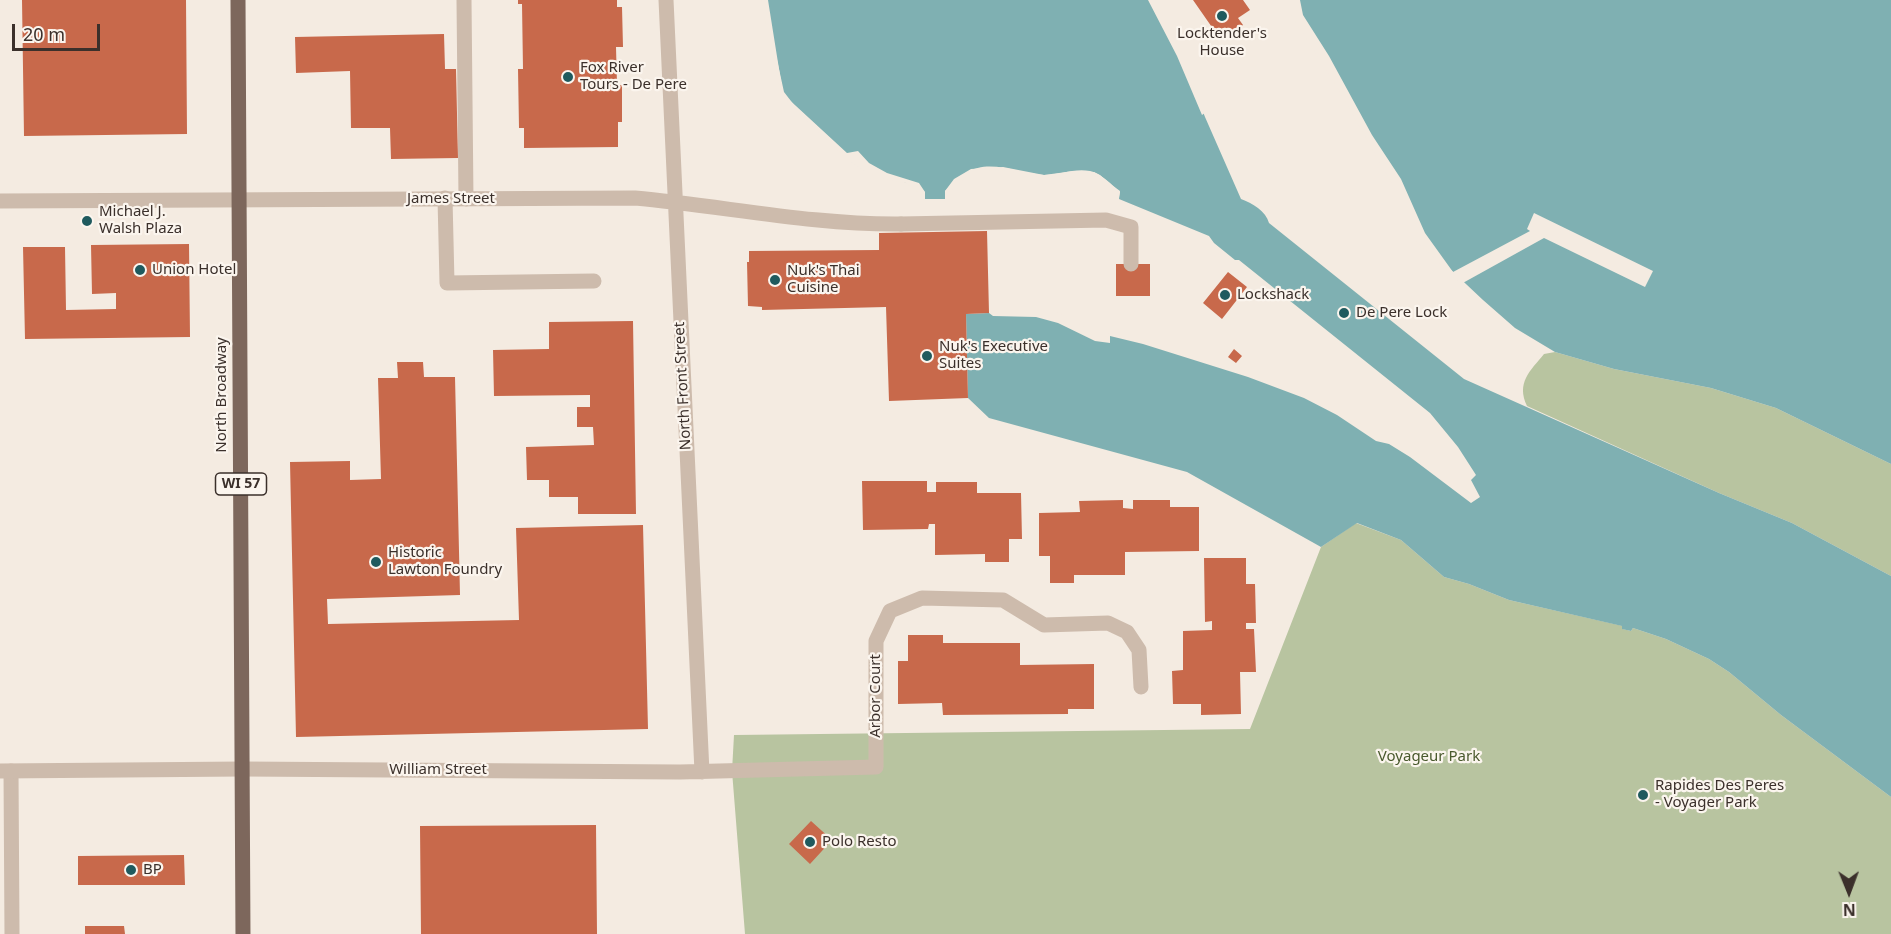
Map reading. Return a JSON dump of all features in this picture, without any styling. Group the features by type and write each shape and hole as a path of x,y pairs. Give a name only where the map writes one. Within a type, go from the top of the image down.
{"main road":[{"name":"North Broadway","path":"238,0 243,934"}],"street":[{"path":"464,0 466,199"},
{"name":"North Front Street","path":"666,0 702,772"},
{"path":"445,198 447,283 594,281"},
{"name":"James Street","path":"0,201 635,198 860,224 1106,219 1131,226 1131,264"},
{"name":"Arbor Court","path":"876,767 876,641 890,611 922,598 1003,600 1044,625 1108,623 1127,632 1139,650 1141,687"},
{"name":"William Street","path":"5,771 243,769 702,772 876,767"},
{"path":"5,771 12,934"}],"green space":[{"path":"1555,352 1614,369 1711,388 1776,408 1891,464 1891,576 1792,523 1719,493 1527,406 1523,391 1526,378 1544,354"},
{"name":"Voyageur Park","path":"1356,523 1401,540 1444,577 1509,600 1623,626 1623,629 1631,631 1633,628 1666,639 1709,659 1729,672 1781,715 1891,797 1891,934 745,934 732,771 734,735 1250,729 1321,547"}],"water":[{"path":"764,0 1151,0 1180,53 1241,199 1258,208 1269,223 1464,379 1719,493 1792,523 1891,576 1891,797 1781,715 1729,672 1709,659 1666,639 1633,628 1631,631 1622,629 1622,626 1509,600 1444,577 1401,540 1357,523 1321,547 1187,472 989,418 968,398 966,314 989,313 989,298 1004,305 1048,310 1094,337 1110,336 1143,344 1248,377 1304,398 1337,415 1376,441 1389,444 1410,457 1471,503 1480,497 1471,480 1476,475 1458,447 1430,413 1239,260 1235,260 1209,236 1119,199 1120,191 1098,174 1078,170 1044,175 985,167 975,169 960,177 945,191 945,199 925,199 925,192 918,187 890,177 850,157 794,105 784,92"},
{"path":"1291,0 1891,0 1891,464 1776,408 1711,388 1614,369 1555,352 1515,328 1416,237 1394,183"}],"pier":[{"path":"761,0 768,0 783,94 847,153 858,151 869,163 887,173 919,183 925,192 925,199 922,201 922,195 906,183 866,172 848,160 792,107 781,93"},
{"path":"1148,0 1155,0 1182,52 1206,112 1202,115 1177,56"},
{"path":"1288,0 1300,0 1303,15 1329,56 1372,135 1401,179 1425,233 1453,272 1530,231 1527,229 1534,213 1653,271 1645,287 1544,238 1461,284 1414,239 1392,184 1333,80 1291,15"},
{"path":"1003,167 1044,175 1074,171 1094,172 1120,192 1119,197 1116,197 1117,193 1104,185 1098,177 1089,174 1071,173 1044,178 988,170 968,175 948,194 948,199 945,199 945,191 954,179 971,169"},
{"path":"989,295 1005,302 1049,308 1072,319 1094,334 1110,333 1110,343 1095,341 1058,323 1036,317 993,316 989,313"}],"building":[{"path":"22,0 186,0 187,134 24,136"},
{"name":"Fox River Tours - De Pere","path":"518,0 617,0 617,7 622,7 623,47 616,47 617,85 622,85 622,122 618,122 618,147 524,148 524,128 519,128 518,69 523,69 522,4 518,4"},
{"name":"Locktender's House","path":"1193,0 1243,0 1250,10 1238,18 1243,25 1228,35 1223,28 1216,33"},
{"path":"444,34 445,69 456,69 458,158 391,159 390,128 351,128 350,71 296,73 295,37"},
{"name":"Nuk's Executive Suites","path":"987,231 989,313 966,314 968,398 889,401 886,307 762,310 762,307 748,306 749,251 879,250 879,233"},
{"name":"Union Hotel","path":"189,244 190,337 25,339 23,247 65,247 66,310 116,309 116,293 92,294 91,245"},
{"path":"1116,264 1150,264 1150,296 1116,296"},
{"name":"Lockshack","path":"1228,272 1247,287 1222,319 1203,303"},
{"path":"633,321 636,514 578,514 578,497 549,497 549,480 527,480 526,447 594,445 593,427 577,427 577,407 590,407 590,395 494,396 493,350 549,349 549,322"},
{"path":"1234,349 1242,356 1236,363 1228,357"},
{"name":"Historic Lawton Foundry","path":"397,362 423,362 424,377 455,377 460,595 327,599 328,624 519,620 516,528 643,525 648,729 296,737 290,462 350,461 350,480 381,479 378,378 398,378"},
{"path":"862,481 927,481 927,492 936,492 936,482 977,482 977,493 1021,493 1022,539 1009,539 1009,562 985,562 985,554 935,555 935,524 929,524 928,529 863,530"},
{"path":"1123,500 1123,508 1133,509 1133,500 1170,500 1170,507 1199,507 1199,551 1125,552 1125,575 1074,575 1074,583 1050,583 1050,556 1039,556 1039,513 1080,512 1079,501"},
{"path":"1204,558 1246,558 1246,584 1255,584 1256,623 1246,623 1246,629 1254,629 1256,672 1240,672 1241,714 1201,715 1201,704 1173,704 1172,671 1183,670 1183,631 1212,630 1212,621 1205,622"},
{"path":"908,635 943,635 943,643 1020,643 1020,665 1094,664 1094,709 1068,709 1068,714 943,715 942,703 898,704 898,661 908,661"},
{"name":"Polo Resto","path":"811,821 832,840 810,864 789,844"},
{"path":"596,825 597,934 421,934 420,826"},
{"name":"BP","path":"184,855 185,885 78,885 78,856"},
{"path":"85,926 124,926 125,934 85,934"}],"place":[{"name":"Locktender's House","path":"1222,16"},
{"name":"Fox River Tours - De Pere","path":"568,77"},
{"name":"Michael J. Walsh Plaza","path":"87,221"},
{"name":"Union Hotel","path":"140,270"},
{"name":"Nuk's Thai Cuisine","path":"775,280"},
{"name":"Lockshack","path":"1225,295"},
{"name":"De Pere Lock","path":"1344,313"},
{"name":"Nuk's Executive Suites","path":"927,356"},
{"name":"Historic Lawton Foundry","path":"376,562"},
{"name":"Rapides Des Peres - Voyager Park","path":"1643,795"},
{"name":"Polo Resto","path":"810,842"},
{"name":"BP","path":"131,870"}]}
